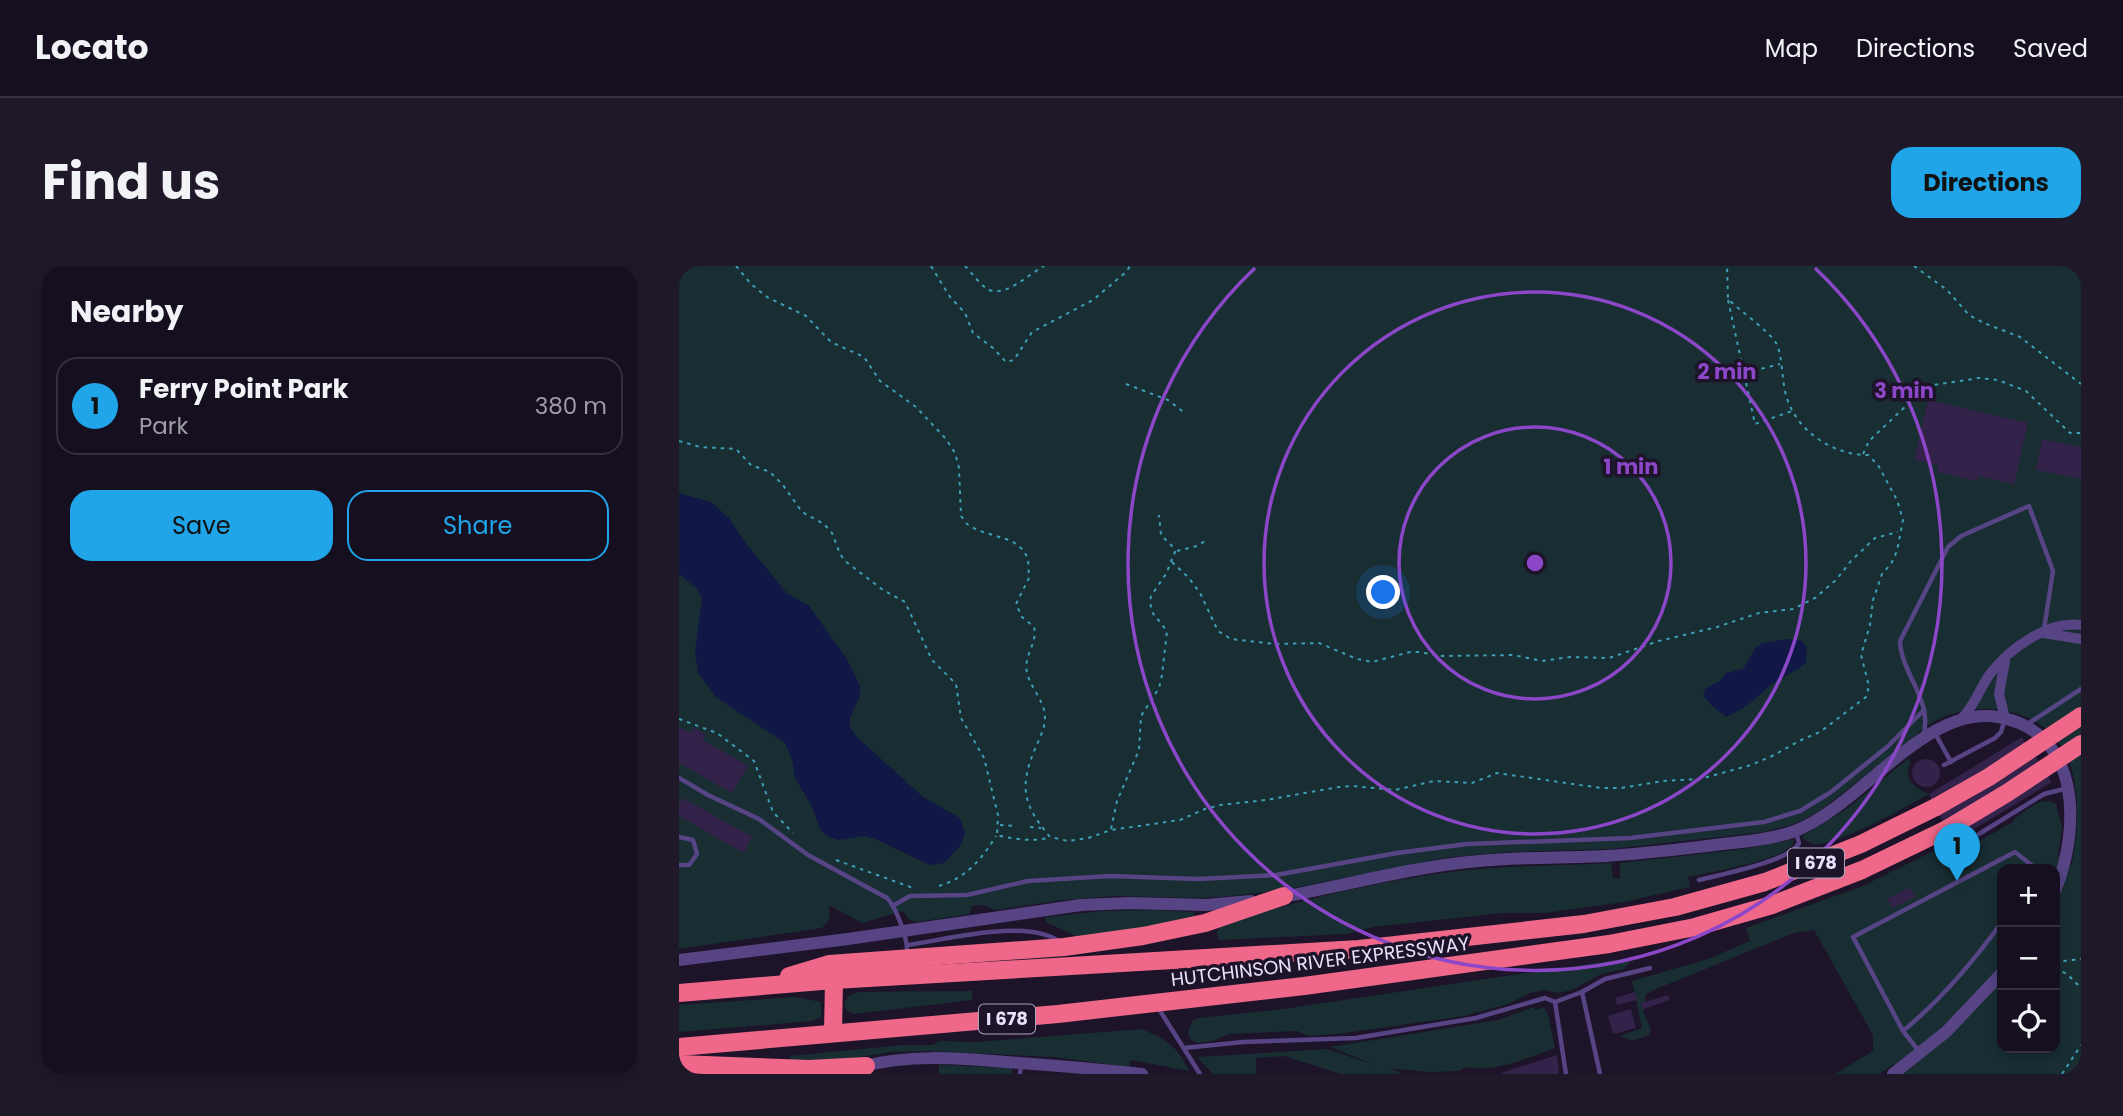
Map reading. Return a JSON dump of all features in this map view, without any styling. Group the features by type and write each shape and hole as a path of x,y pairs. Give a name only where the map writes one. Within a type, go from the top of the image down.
{"highway":[{"name":"HUTCHINSON RIVER EXPRESSWAY","path":"1068,956 1373,948 1503,935 1675,907 1765,882 1861,844 1989,777 2081,716"},
{"name":"HUTCHINSON RIVER EXPRESSWAY","path":"679,1047 956,1024 1304,986 1609,944 1695,927 1752,911 1839,880 1947,829 2081,744"},
{"path":"758,986 829,964 908,959 1068,956 1186,928 1284,896"},
{"path":"679,993 834,980 908,959"},
{"path":"833,1034 834,980"},
{"path":"679,1064 809,1069 866,1066"}],"street":[{"path":"1961,719 1973,706 1990,675 2022,644 2060,624 2081,625"},
{"path":"2043,634 2081,639"},
{"path":"2005,718 1999,702 1999,688 2008,656"},
{"path":"679,960 1081,905 1219,905 1284,896 1443,865 1635,854 1762,839 1796,831 1835,809 1934,731 1961,719 1984,716 2005,718 2025,726 2053,749 2062,765 2070,810 2067,846 2060,872"},
{"path":"1892,1074 1921,1054 1961,1018 1997,978"},
{"path":"836,1074 866,1066 925,1058 1020,1068 1142,1074"}],"lane":[{"path":"1921,740 1926,723 1924,710 1901,652 1902,634 1948,547 1962,536 2029,506 2053,571 2043,634"},
{"path":"2025,726 2081,689"},
{"path":"894,905 910,896 967,895 1028,881 1102,876 1198,878 1276,875 1457,845 1502,841 1630,838 1764,822 1800,811 1831,792 1887,747 1924,710"},
{"path":"1944,765 1997,736 2005,718"},
{"path":"1934,731 1951,762"},
{"path":"679,778 759,819 809,855 887,898 894,905 908,959"},
{"path":"1979,834 2044,794 2068,788"},
{"path":"1699,880 1794,851 1799,843 1796,831"},
{"path":"679,838 693,841 697,853 689,865 679,865"},
{"path":"1921,1054 1903,1031 1853,937 2015,852 2030,864"},
{"path":"1903,1031 1925,1013 1972,964 1998,927"},
{"path":"1184,1048 1243,1042 1356,1038 1476,1018 1501,1013 1542,998 1555,1002 1582,992 1605,979 1650,968"},
{"path":"1582,992 1600,1074"},
{"path":"1555,1002 1566,1074"},
{"path":"1155,1003 1200,1074"}],"path":[{"path":"736,266 751,284 767,297 806,316 831,342 864,357 880,381 932,422 954,453 960,476 961,516 977,530 1011,541 1022,549 1028,558 1029,578 1016,604 1022,617 1034,627 1036,634 1028,652 1027,672 1038,694 1045,719 1025,774 1024,785 1031,810 1050,837"},
{"path":"931,266 950,298 965,313 973,333 1006,362 1014,360 1032,332 1093,300 1130,266"},
{"path":"965,266 988,290 998,291 1009,290 1044,266"},
{"path":"1727,266 1728,299 1755,424 1792,411"},
{"path":"1914,266 1947,290 1969,315 2020,337 2081,384"},
{"path":"997,835 1042,839 1050,837 1069,841 1111,830 1180,820 1205,808 1220,805 1339,787 1395,790 1434,781 1472,783 1497,773 1601,788 1621,788 1663,780 1700,779 1751,765 1821,732 1866,697 1868,686 1861,654 1870,625 1873,600 1882,574 1897,551 1903,520 1897,500 1878,466 1868,455 1838,451 1813,435 1795,416 1786,394 1776,343 1728,299"},
{"path":"1744,374 1780,364"},
{"path":"1863,455 1869,441 1927,386 1979,378 1998,380 2018,387 2033,397 2070,433 2081,433"},
{"path":"1126,384 1168,400 1186,414"},
{"path":"679,441 700,447 736,449 751,465 770,472 802,512 824,524 832,533 839,554 845,561 883,590 905,601 932,660 956,684 961,718 984,758 999,825 997,835 980,860 957,879 934,888"},
{"path":"1111,830 1117,801 1139,750 1141,716 1159,688 1162,675 1167,631 1152,612 1150,602 1175,552 1161,535 1159,515"},
{"path":"1172,562 1200,593 1218,631 1231,639 1275,644 1319,643 1357,659 1372,662 1418,652 1443,656 1513,655 1542,661 1570,657 1609,658 1759,613 1793,609 1815,598 1836,580 1875,538 1899,532"},
{"path":"1175,552 1197,547 1205,541"},
{"path":"679,719 717,733 754,761 773,812 795,835"},
{"path":"999,825 1015,826"},
{"path":"1030,827 1041,828"},
{"path":"832,859 919,889"},
{"path":"2060,961 2081,959"},
{"path":"2060,970 2081,988"},
{"path":"2062,1074 2081,1045"}],"green space":[{"path":"679,266 2081,266 2081,1074 1899,1074 1894,1064 1879,1074 1835,1074 1873,1051 1873,1035 1814,930 1794,933 1646,994 1643,1011 1651,1029 1649,1035 1632,1041 1620,1036 1642,1028 1632,981 1708,959 1750,941 1746,928 1863,886 1975,830 1981,840 2013,822 2040,802 2051,801 2056,804 2062,827 2058,856 2071,866 2077,809 2074,781 2066,754 2053,736 2036,722 2016,713 1994,709 1950,715 1930,724 1820,811 1797,823 1764,832 1611,849 1450,857 1283,890 1232,896 1115,896 995,910 983,905 972,906 969,914 917,922 909,919 903,911 862,923 829,905 830,918 822,928 679,949"},
{"path":"1909,758 1911,762 1908,773 1911,782 1929,794 1875,823 1830,842 1816,844 1803,839 1802,836 1844,811"},
{"path":"1794,839 1793,844 1781,853 1740,866 1688,877 1690,887 1624,902 1545,913 1503,913 1373,927 1347,934 1219,940 1217,932 1220,924 1277,908 1421,876 1490,868 1611,863 1613,878 1620,879 1620,863 1744,849"},
{"path":"1104,911 1193,912 1195,917 1084,940 1046,922 1046,917"},
{"path":"1635,957 1624,969 1601,974 1572,990 1530,993 1508,1004 1464,1016 1309,1036 1297,1031 1228,1034 1214,1041 1198,1043 1190,1039 1188,1033 1192,1021 1198,1018 1283,1009"},
{"path":"972,991 972,1000 854,1014 846,1010 844,1003 849,996 858,992"},
{"path":"796,997 821,1002 821,1017 812,1021 679,1032 679,1005"},
{"path":"1534,1007 1535,1010 1544,1007 1555,1048 1522,1060 1487,1068 1464,1067 1460,1071 1429,1072 1387,1068 1400,1072 1341,1074 1284,1056 1256,1058 1256,1074 1213,1074 1197,1057 1327,1049 1378,1066 1330,1047 1498,1020"},
{"path":"1141,1029 1170,1044 1189,1071 1131,1060 1129,1067 1054,1057 929,1051 891,1052 842,1060 792,1061 790,1056 903,1045 933,1045 939,1041 977,1042"},
{"path":"939,1065 1012,1068 1012,1074 939,1074"}],"shaded area":[{"path":"679,493 711,502 729,518 747,545 787,593 809,606 847,659 860,686 860,696 850,718 850,727 856,736 923,797 960,818 965,833 961,845 944,863 929,865 864,836 838,840 828,837 820,829 812,807 795,778 785,743 717,698 698,673 695,652 702,598 697,589 679,574"},
{"path":"1788,639 1802,641 1807,648 1806,662 1773,683 1748,705 1727,717 1703,695 1705,689 1721,680 1726,673 1743,669 1756,647 1762,643"}],"building":[{"path":"1928,400 2028,423 2014,484 1978,476 1977,481 1937,472 1938,465 1914,460"},
{"path":"2042,439 2081,447 2081,479 2036,470"},
{"path":"679,727 691,733 694,728 706,735 703,740 748,766 732,793 679,763"},
{"path":"2022,737 2052,782 1953,842 1929,794"},
{"path":"1926,759 1936,763 1940,773 1936,783 1926,787 1916,783 1912,773 1916,763"},
{"path":"683,798 752,837 744,853 679,816 679,806"},
{"path":"1910,887 1915,897 1892,908 1887,899"},
{"path":"1635,992 1637,1000 1617,1005 1615,998"},
{"path":"1668,995 1670,1000 1643,1009 1641,1003"},
{"path":"1631,1009 1636,1028 1613,1034 1608,1016"},
{"path":"1557,1055 1559,1074 1501,1074 1501,1073"}],"place":[{"name":"Ferry Point Park","path":"1957,881"}]}
